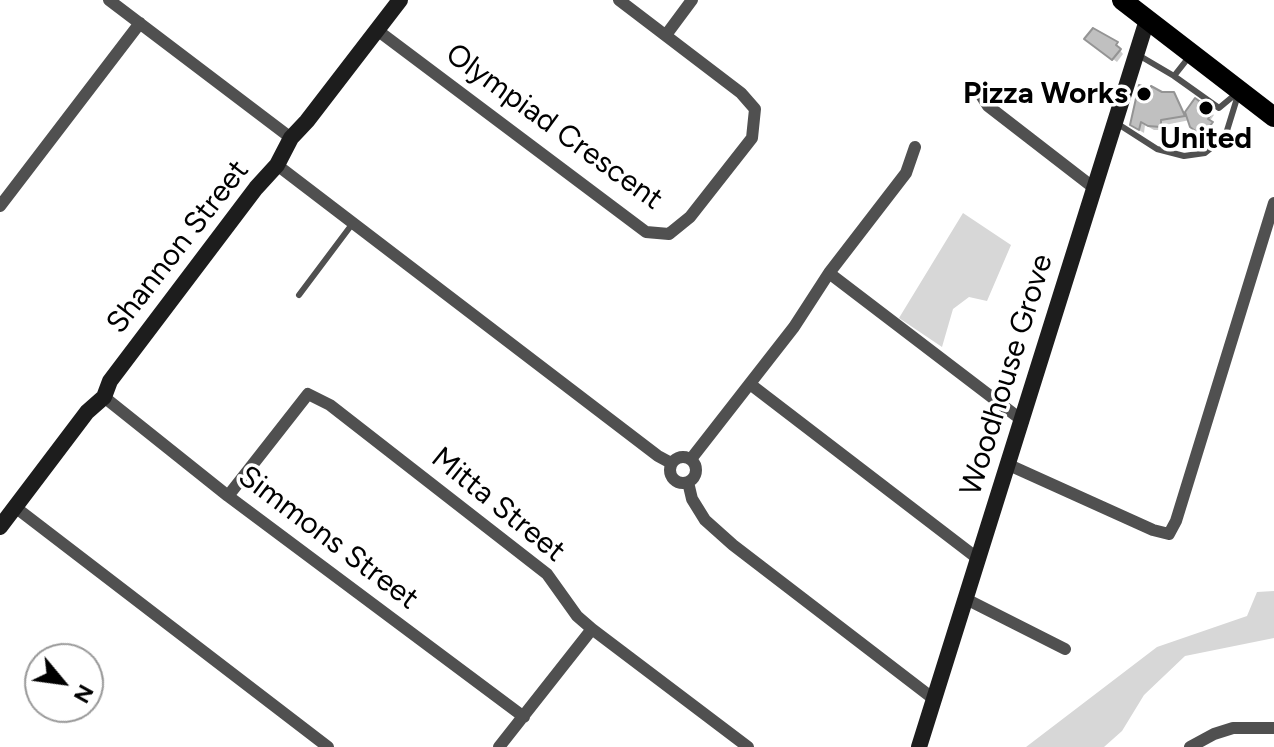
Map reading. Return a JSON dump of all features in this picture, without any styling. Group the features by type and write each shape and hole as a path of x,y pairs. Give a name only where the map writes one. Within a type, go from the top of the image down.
{"main road":[{"path":"1129,2 1147,20 1274,117"}],"street":[{"path":"109,0 291,138"},
{"name":"Shannon Street","path":"0,527 87,412 104,397 110,381 256,188 277,165 291,138 400,0"},
{"name":"Olympiad Crescent","path":"377,30 646,232 669,234 690,217 752,138 755,109 741,93 619,0"},
{"path":"666,35 692,0"},
{"name":"Woodhouse Grove","path":"919,747 1147,20"},
{"path":"0,206 140,23"},
{"path":"976,87 988,106 1094,188"},
{"path":"691,459 794,327 829,273 906,173 915,147"},
{"path":"277,165 671,463"},
{"path":"1009,465 1153,530 1169,534 1176,521 1274,203"},
{"path":"829,273 1023,421"},
{"path":"750,384 977,558"},
{"name":"Mitta Street","path":"228,496 308,394 330,405 547,574 577,616 592,629 748,747"},
{"name":"Simmons Street","path":"104,397 228,496 524,717"},
{"path":"671,463 681,457 691,459 696,473 688,482"},
{"path":"671,463 671,475 675,480 688,482"},
{"path":"688,482 692,499 705,520 733,545 935,700"},
{"path":"15,507 328,747"},
{"path":"966,599 1065,649"},
{"path":"499,747 592,629"},
{"path":"1190,747 1233,728 1274,728"}],"lane":[{"path":"1174,76 1191,53"},
{"path":"1136,54 1219,108 1240,91"},
{"path":"1115,122 1157,149 1184,156 1205,153 1225,137 1240,91"},
{"path":"299,295 353,223"}],"shaded area":[{"path":"963,213 1011,245 987,301 969,297 953,309 942,347 899,318"},
{"path":"1274,591 1274,638 1185,656 1144,695 1122,731 1104,747 1026,747 1157,647 1247,616 1257,592"}],"building":[{"path":"1093,28 1118,42 1116,45 1121,49 1112,60 1084,39"},
{"path":"1139,85 1174,92 1185,116 1161,120 1161,127 1141,122 1139,130 1130,125"},
{"path":"1195,98 1213,111 1208,119 1213,122 1202,136 1190,127 1185,112"}],"place":[{"name":"Pizza Works","path":"1144,94"},
{"name":"United","path":"1206,108"}]}
